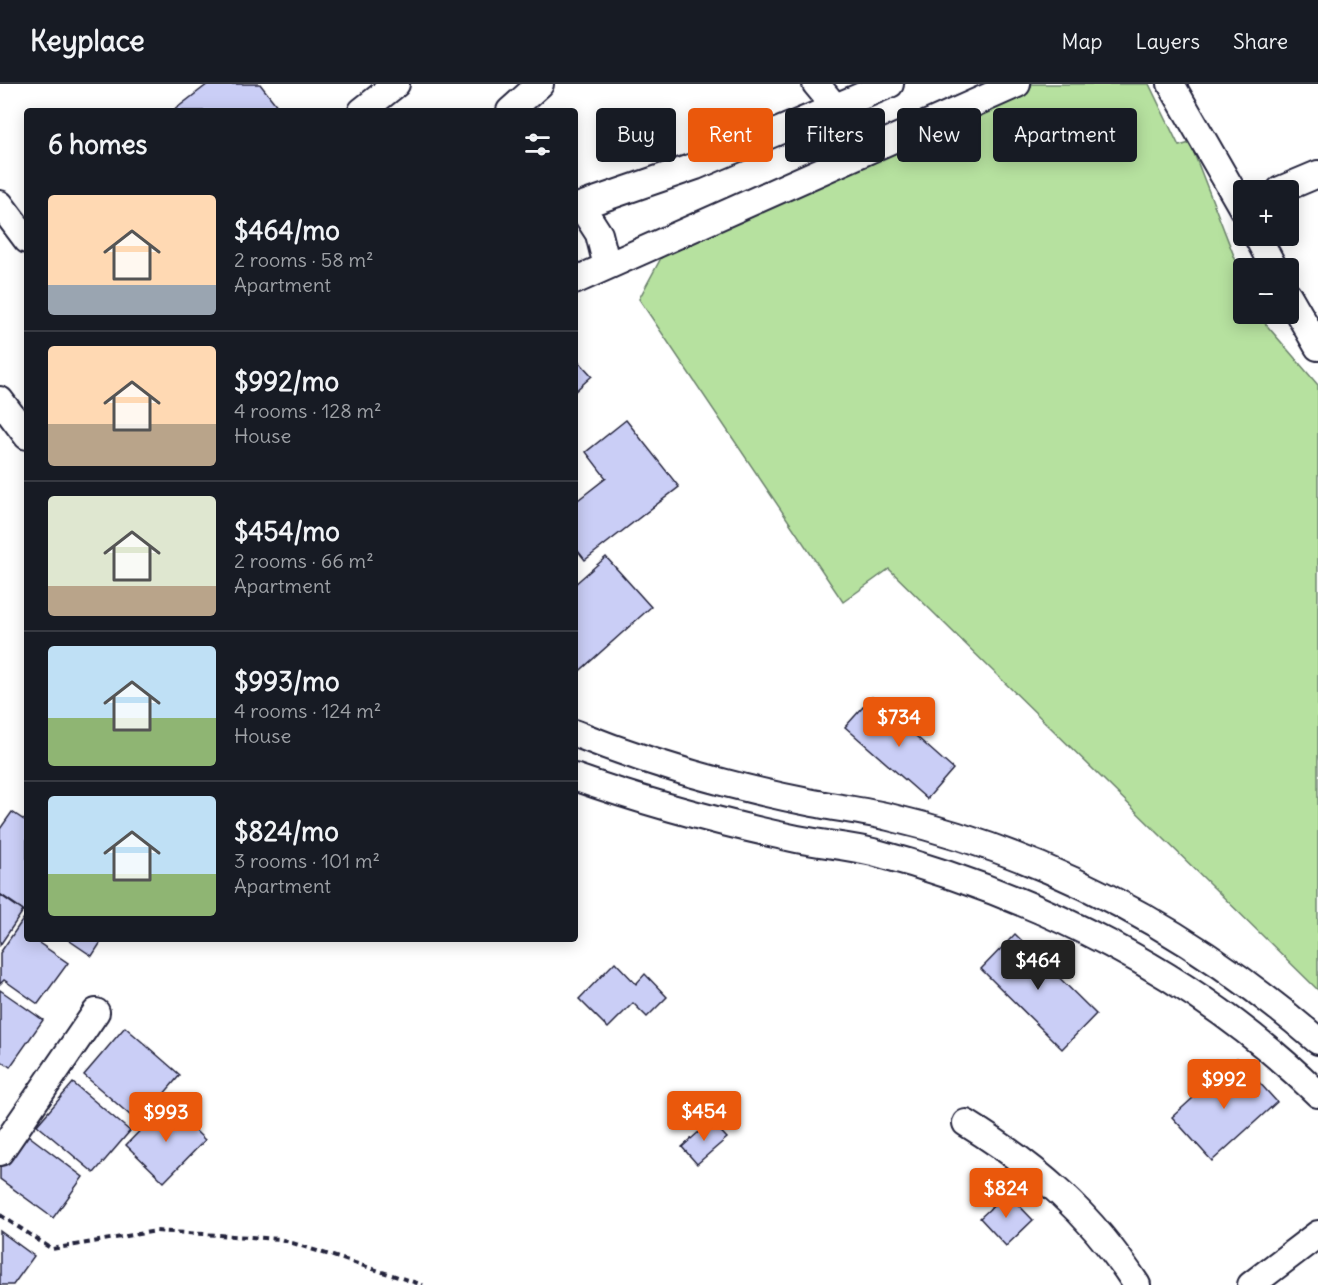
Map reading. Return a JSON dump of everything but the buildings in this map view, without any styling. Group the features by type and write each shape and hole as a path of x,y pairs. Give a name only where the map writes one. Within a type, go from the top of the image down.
{"street":[{"path":"366,108 396,84"},
{"path":"513,108 540,84"},
{"path":"816,84 835,107"},
{"path":"607,266 599,234 578,207 696,166 890,84"},
{"path":"885,142 1017,84"},
{"path":"1171,84 1233,191"},
{"path":"578,279 841,162"},
{"path":"1299,182 1318,174"},
{"path":"0,204 24,236"},
{"path":"1299,315 1318,347"},
{"path":"0,400 24,431"},
{"path":"578,735 667,766 740,787 887,816 942,831 1028,860 1129,908 1195,946 1282,1010 1318,1041"},
{"path":"578,778 666,807 733,825 869,851 927,867 1039,908 1145,963 1189,992 1273,1054 1318,1094"},
{"path":"1039,908 1057,873"},
{"path":"0,1152 96,1012"},
{"path":"966,1123 1009,1150 1050,1182 1086,1218 1119,1258 1137,1285"},
{"path":"1251,1285 1318,1234"}],"path":[{"path":"0,1215 52,1249 156,1231 280,1239 423,1285"}],"green space":[{"path":"1010,84 1149,84 1179,146 1190,143 1235,258 1233,258 1233,324 1266,324 1318,385 1318,990 889,569 843,602 639,299 668,245 844,162 885,162 885,143 897,137 897,162 981,162 981,108 959,108"}]}
